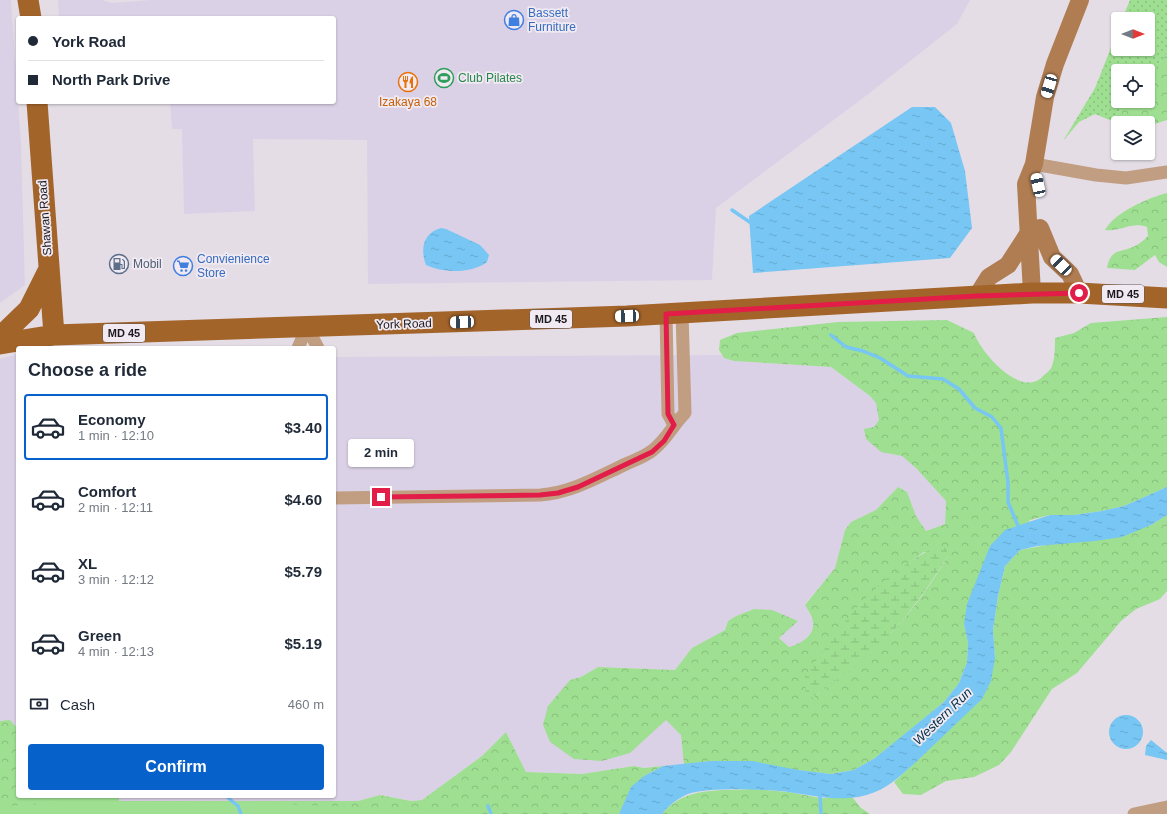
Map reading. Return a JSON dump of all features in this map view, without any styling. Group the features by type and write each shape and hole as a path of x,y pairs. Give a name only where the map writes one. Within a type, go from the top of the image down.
{"main road":[{"path":"1038,293 1034,231 1038,185 1034,164 1045,97 1055,64 1080,0"},
{"name":"Shawan Road","path":"37,104 54,335"},
{"path":"1034,231 1052,257 1070,274 1079,293"},
{"path":"977,296 989,278 1008,264 1034,231"},
{"path":"0,337 28,309 49,269"},
{"name":"York Road","path":"0,344 54,335 674,313 1038,293 1079,293 1167,298"}],"street":[{"path":"1034,164 1096,176 1126,178 1167,172"},
{"path":"336,498 540,495 558,493 578,487 652,452 664,441 674,425 668,414 674,313"},
{"path":"299,346 307,327"},
{"path":"307,327 317,346"},
{"path":"1134,814 1167,807"}],"shaded area":[{"path":"0,0 11,0 16,72 16,104 18,104 21,144 25,285 0,303"},
{"path":"58,0 102,0 112,3 151,0 970,0 957,24 867,95 716,208 712,280 368,284 367,140 253,139 255,211 184,214 182,129 172,129 170,104 336,104 336,16 59,16"},
{"path":"16,355 16,797 0,806 0,359"},
{"path":"722,355 724,358 734,361 831,367 876,402 879,411 879,420 874,427 881,452 902,456 916,468 946,501 945,524 926,531 916,516 907,492 898,487 876,510 851,522 845,530 835,568 805,604 813,622 813,631 800,644 789,647 779,638 797,621 754,609 728,621 725,630 692,648 675,670 598,667 581,677 570,680 543,725 550,742 630,753 666,719 681,735 684,765 644,768 634,766 582,774 526,772 506,732 482,756 422,800 411,801 380,795 358,801 119,801 119,798 336,798 336,357"}],"green space":[{"path":"1130,0 1167,0 1167,53 1155,68 1155,64 1111,64 1111,108 1122,108 1116,116 1111,116 1111,121 1095,114 1079,122 1063,141 1095,88 1111,48 1111,56 1155,56 1155,12 1125,12"},
{"path":"1167,53 1167,120 1155,124 1155,116 1116,116 1122,108 1155,108 1155,68"},
{"path":"1167,193 1167,267 1159,262 1155,255 1135,270 1107,268 1113,255 1119,251 1135,246 1148,236 1147,227 1142,225 1116,230 1105,230 1110,223 1116,217 1142,202"},
{"path":"1167,317 1167,487 1124,506 1074,515 1050,515 1030,520 964,624 968,643 967,662 959,683 944,702 875,758 854,770 831,774 711,761 684,765 681,735 666,720 630,753 602,761 574,759 550,742 543,725 548,706 570,680 581,677 598,667 675,670 692,648 725,630 728,621 754,609 772,610 798,621 779,638 789,647 806,639 812,631 813,622 805,605 835,568 845,530 851,522 876,510 898,487 907,492 916,516 926,531 945,524 946,501 916,468 902,456 881,452 866,439 864,429 874,427 879,420 876,403 870,396 831,367 734,361 724,358 719,350 720,340 737,333 838,322 947,320 974,333 978,342 994,362 1014,378 1025,382 1035,381 1051,368 1054,356 1055,338 1074,333 1091,323","holes":["924,552 948,556 923,594 894,630 864,658 811,699 860,604 899,570"]},
{"path":"1167,515 1167,591 1160,599 1136,609 1121,621 1077,673 1052,689 1011,752 999,765 974,777 946,781 921,795 903,794 894,782 926,752 995,658 993,630 998,596 1005,566 1020,550 1151,525"},
{"path":"939,545 946,549 948,556 909,613 885,640 865,658 811,699 806,700 805,676 853,612 869,594 888,578 908,563"},
{"path":"10,720 16,727 16,798 118,798 119,801 358,801 380,795 411,801 422,800 482,756 506,732 526,772 582,774 634,766 644,768 663,766 644,776 619,814 0,814 0,721"},
{"path":"754,789 788,792 821,798 852,797 861,808 870,814 662,814 671,805 692,794 716,790"},
{"path":"82,798 119,798 119,801 261,803 467,812 469,814 0,814 0,806 82,802"}],"water":[{"path":"912,107 935,107 951,123 965,171 972,228 950,258 753,273 749,216"},
{"path":"441,228 480,245 489,255 487,262 473,269 457,271 440,270 426,265 423,253 424,242 430,234"},
{"name":"Western Run","path":"1167,487 1167,515 1151,525 1122,537 1037,546 1020,550 1005,566 998,596 993,630 995,658 991,681 982,699 897,779 881,789 864,796 854,798 820,797 766,790 709,790 684,796 674,802 662,814 619,814 631,787 644,776 663,766 711,761 752,761 798,770 831,774 854,770 875,758 944,702 959,683 967,662 968,643 964,624 967,604 990,546 1005,530 1050,515 1074,515 1124,506"},
{"path":"1123,715 1129,715 1138,720 1142,726 1142,738 1138,744 1129,749 1123,749 1114,744 1109,735 1109,729 1114,720"},
{"path":"1151,740 1167,753 1167,760 1145,755 1146,746"}],"waterway":[{"path":"732,210 754,225"},
{"path":"831,335 846,347 863,351 880,358 908,376 943,379 959,389 975,408 992,417 1001,428 1008,483 1008,502 1019,528"},
{"path":"820,795 821,814"},
{"path":"228,798 238,806 241,814"},
{"path":"488,806 491,814"}],"place":[{"name":"Bassett Furniture","path":"514,20"},
{"name":"Club Pilates","path":"444,78"},
{"name":"Izakaya 68","path":"408,82"},
{"name":"Mobil","path":"119,264"},
{"name":"Convienience Store","path":"183,266"}],"route":[{"path":"381,497 540,495 558,493 578,487 652,452 664,441 674,425 668,414 666,314 1032,293 1079,293"}]}
